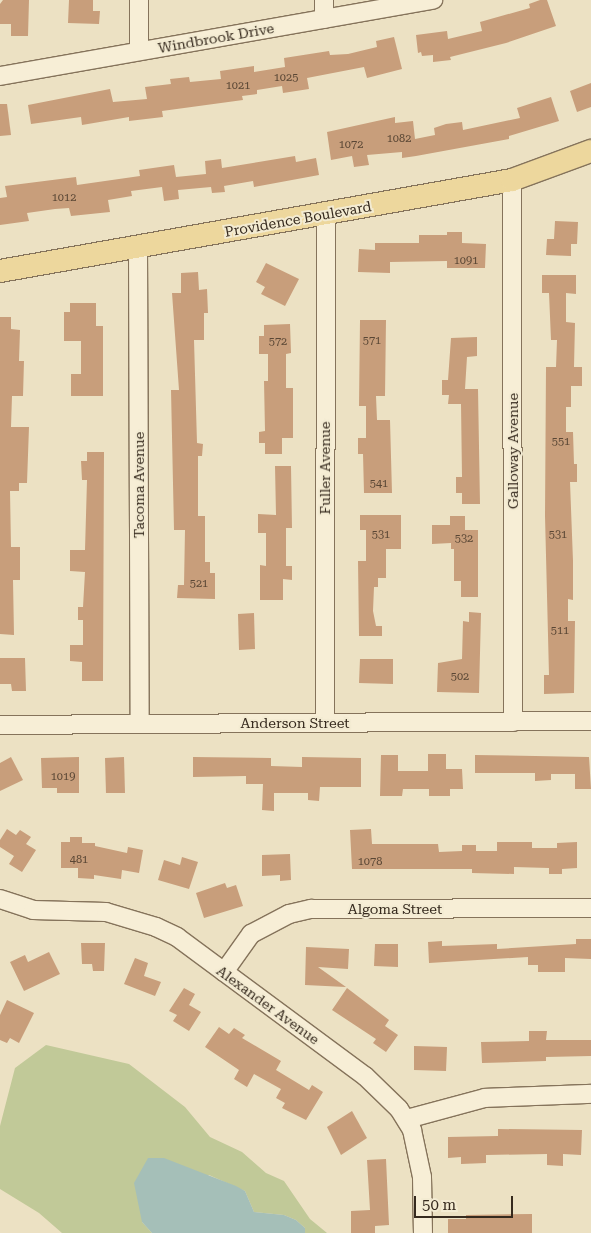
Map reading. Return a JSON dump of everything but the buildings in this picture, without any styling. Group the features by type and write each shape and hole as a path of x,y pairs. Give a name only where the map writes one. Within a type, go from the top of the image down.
{"main road":[{"name":"Providence Boulevard","path":"0,271 512,180 591,151"}],"street":[{"path":"139,0 139,51"},
{"path":"324,0 324,19"},
{"name":"Windbrook Drive","path":"0,76 433,0"},
{"name":"Galloway Avenue","path":"512,180 514,722"},
{"name":"Fuller Avenue","path":"325,723 326,214"},
{"name":"Tacoma Avenue","path":"138,247 140,723"},
{"name":"Anderson Street","path":"0,725 591,722"},
{"name":"Alexander Avenue","path":"1,902 33,910 106,912 137,919 177,937 365,1076 407,1119 420,1162 423,1233"},
{"name":"Algoma Street","path":"224,972 251,934 289,914 311,909 591,908"},
{"path":"407,1119 485,1098 591,1094"}],"green space":[{"path":"46,1045 129,1064 185,1107 210,1137 242,1152 266,1173 284,1181 310,1219 327,1233 305,1233 305,1228 296,1220 284,1215 254,1212 245,1191 209,1175 142,1222 152,1233 62,1233 39,1213 0,1189 0,1126 15,1068"}],"water":[{"path":"148,1158 164,1158 236,1186 245,1191 254,1212 284,1215 296,1220 305,1228 305,1233 152,1233 142,1222 134,1183"}]}
